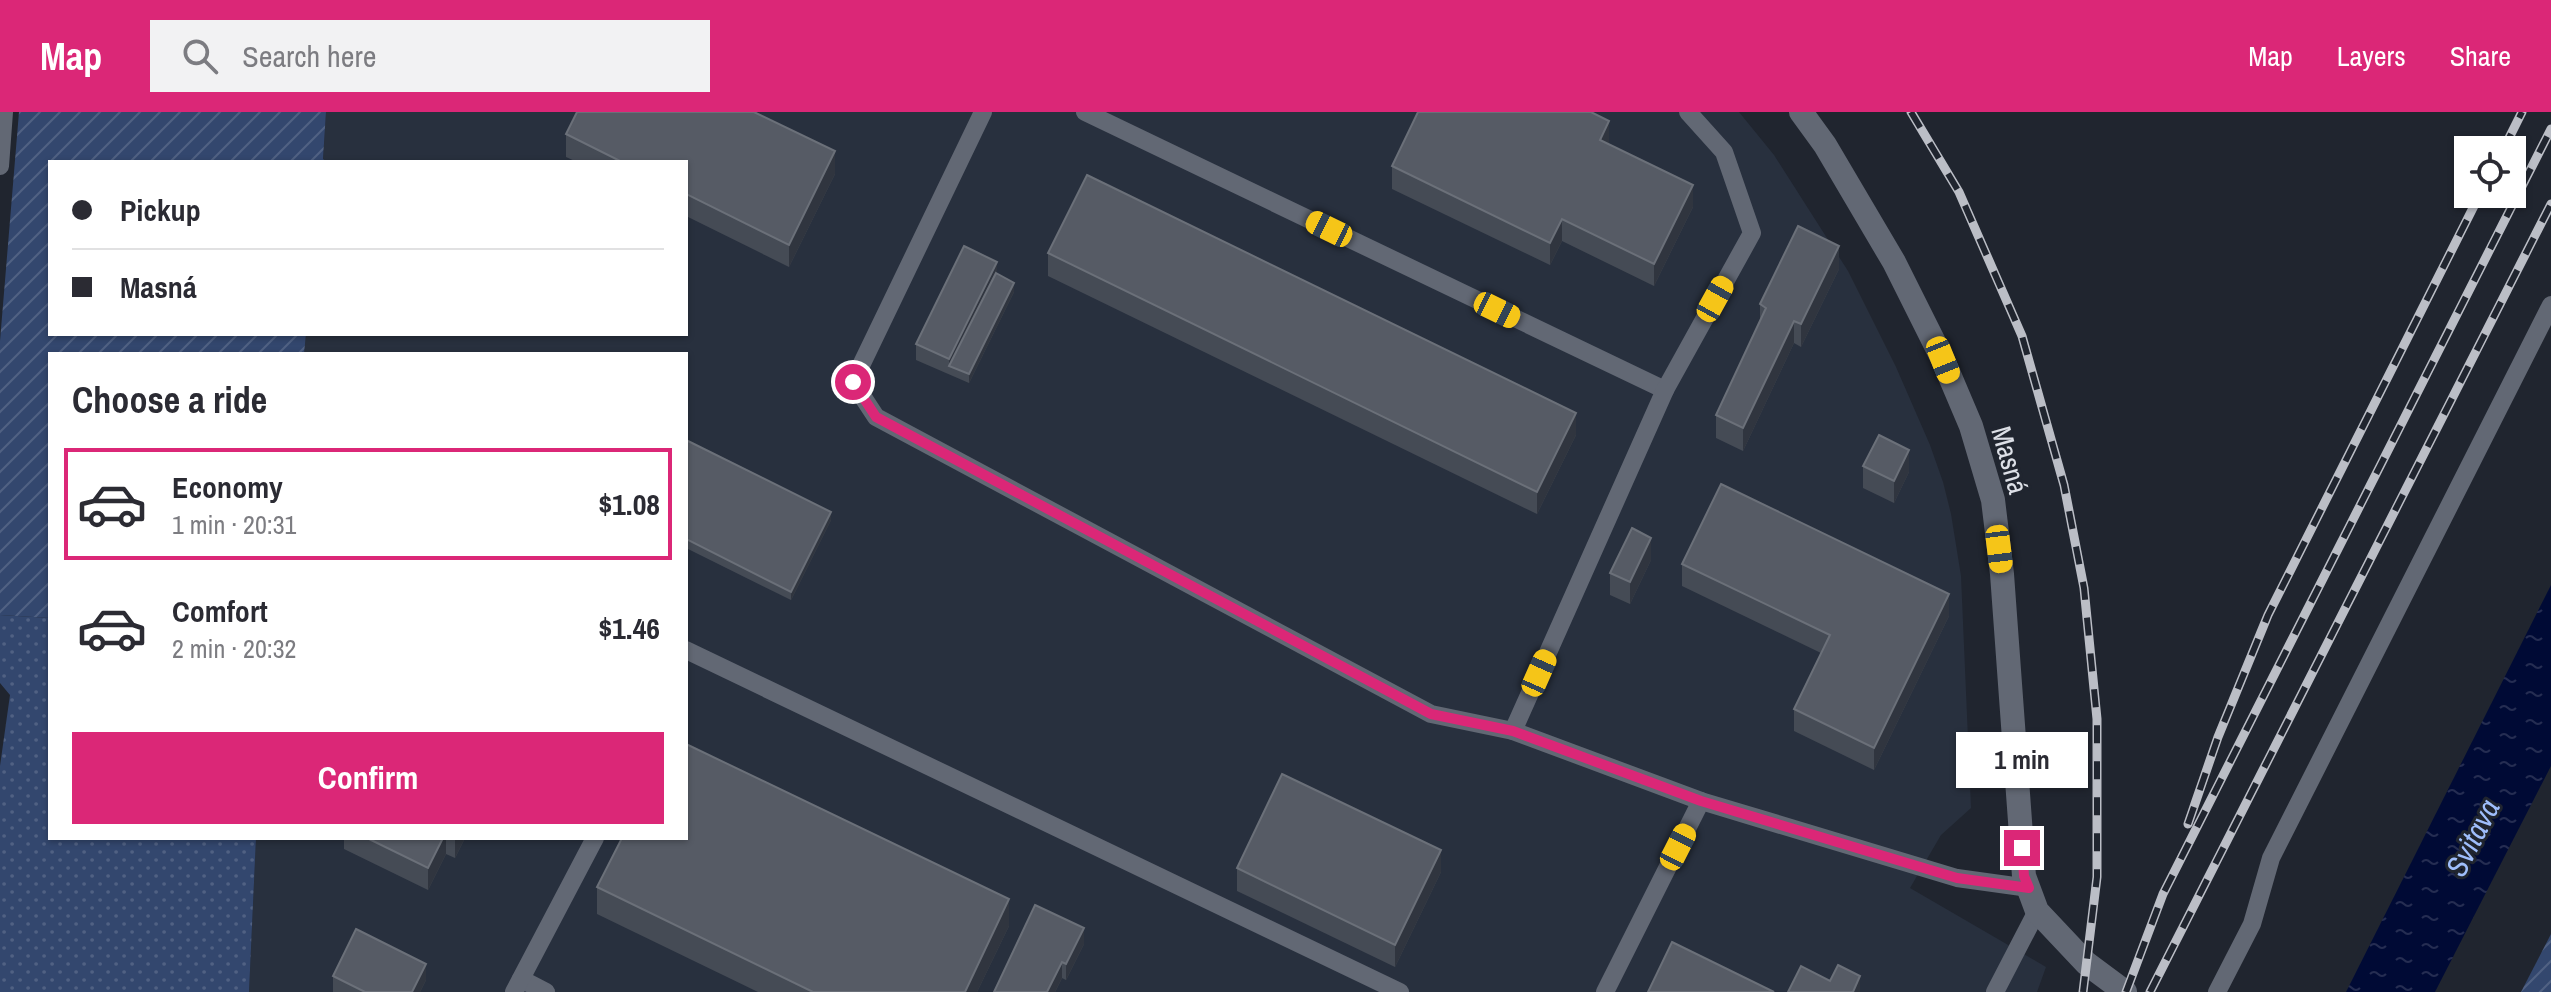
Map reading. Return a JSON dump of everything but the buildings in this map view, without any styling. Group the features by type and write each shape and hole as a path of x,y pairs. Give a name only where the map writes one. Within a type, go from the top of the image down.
{"street":[{"name":"Masná","path":"1801,112 1825,145 1894,262 1943,360 1971,426 1993,500 2002,574 2024,876 2033,900"},
{"path":"2033,900 2086,963 2125,992"}],"lane":[{"path":"0,166 4,112"},
{"path":"983,112 853,382 876,417 1431,714 1513,731 1701,801 2033,900 1995,992"},
{"path":"1085,112 1665,390"},
{"path":"1513,731 1665,390 1752,233 1724,152 1688,112"},
{"path":"2217,992 2252,924 2271,858 2551,305"},
{"path":"688,656 1400,992"},
{"path":"1605,992 1701,801"},
{"path":"546,992 517,986 594,840"}],"shaded area":[{"path":"19,112 326,112 324,160 48,160 48,336 306,336 304,352 48,352 48,618 0,615 0,341"},
{"path":"326,112 1739,112 1774,155 1848,271 1896,367 1930,445 1951,514 1961,576 1971,808 1941,835 1910,888 2046,967 2037,992 249,992 256,840 688,840 688,352 304,352 306,336 688,336 688,160 323,160"},
{"path":"0,615 48,618 48,840 256,840 249,992 0,992 0,766 10,695 0,683"},
{"path":"2551,934 2551,992 2521,992"}],"water":[{"name":"Svitava","path":"2551,585 2551,766 2435,992 2346,992"}],"railway":[{"path":"1911,112 1959,192 2022,336 2064,485 2084,588 2097,719 2097,877 2083,992"},
{"path":"2510,136 2522,112"},
{"path":"2126,992 2163,894 2551,129"},
{"path":"2150,992 2551,204"},
{"path":"2188,824 2218,737 2268,615 2473,208"}],"route":[{"path":"853,382 876,417 1431,714 1513,731 1701,801 1957,878 2029,888 2024,876 2022,848"}]}
